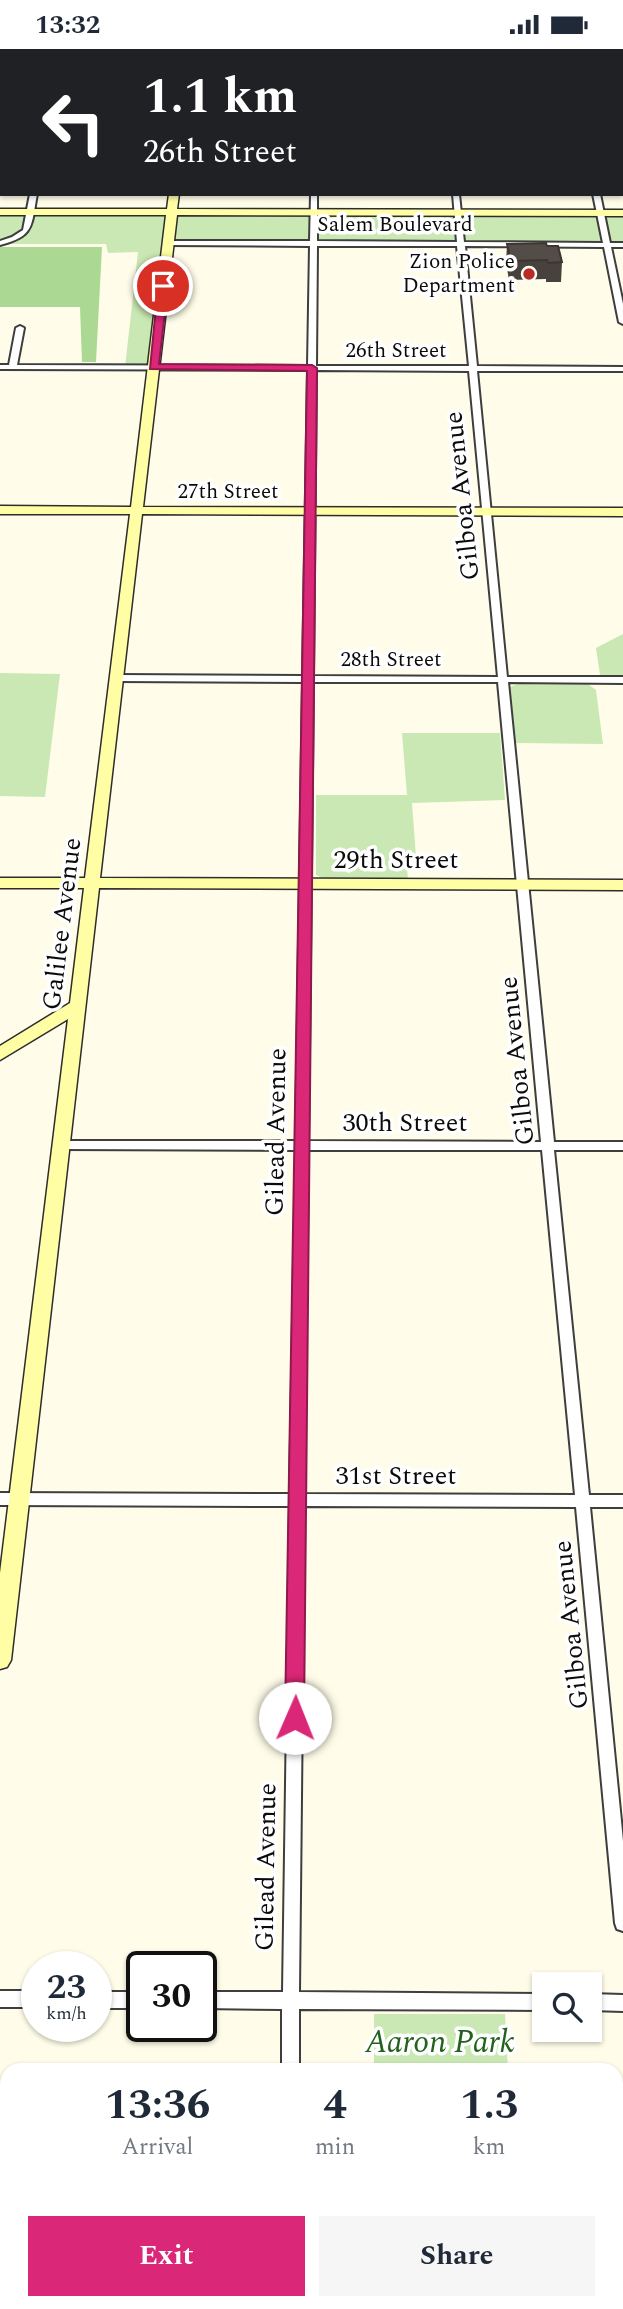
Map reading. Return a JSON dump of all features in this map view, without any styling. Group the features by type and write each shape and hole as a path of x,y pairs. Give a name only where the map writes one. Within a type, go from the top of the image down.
{"street":[{"path":"0,243 15,239 26,231 34,196"},
{"name":"Galilee Avenue","path":"0,1660 174,196"},
{"name":"Gilead Avenue","path":"290,2063 314,196"},
{"name":"Gilboa Avenue","path":"456,196 623,1923"},
{"path":"596,196 623,322"},
{"name":"Salem Boulevard","path":"0,212 623,213"},
{"name":"Salem Boulevard","path":"168,243 623,245"},
{"path":"13,367 20,328"},
{"name":"26th Street","path":"0,367 623,369"},
{"name":"27th Street","path":"0,510 623,512"},
{"name":"28th Street","path":"116,678 623,680"},
{"name":"29th Street","path":"0,883 623,885"},
{"path":"0,1054 77,1006"},
{"name":"30th Street","path":"61,1145 623,1146"},
{"name":"31st Street","path":"0,1499 623,1501"},
{"path":"0,1999 21,1999"},
{"path":"217,2000 532,2002"},
{"path":"602,2002 623,2003"}],"green space":[{"path":"0,212 623,213 623,245 168,243 153,367 125,367 138,252 108,253 106,244 0,244"},
{"path":"0,247 102,247 96,362 82,362 80,307 0,307"},
{"path":"623,634 623,675 600,675 596,648"},
{"path":"0,673 60,674 45,797 0,796"},
{"path":"518,684 588,684 596,690 603,744 515,743 510,687"},
{"path":"402,733 500,733 505,800 412,803 416,857 406,857 408,879 325,879 316,875 316,795 407,795"},
{"name":"Aaron Park","path":"374,2014 505,2014 508,2063 374,2063"}],"building":[{"path":"546,243 547,246 558,246 562,262 511,261 507,244"}],"place":[{"name":"Zion Police Department","path":"529,274"}],"route":[{"path":"163,286 153,367 312,368 295,1718"}]}
